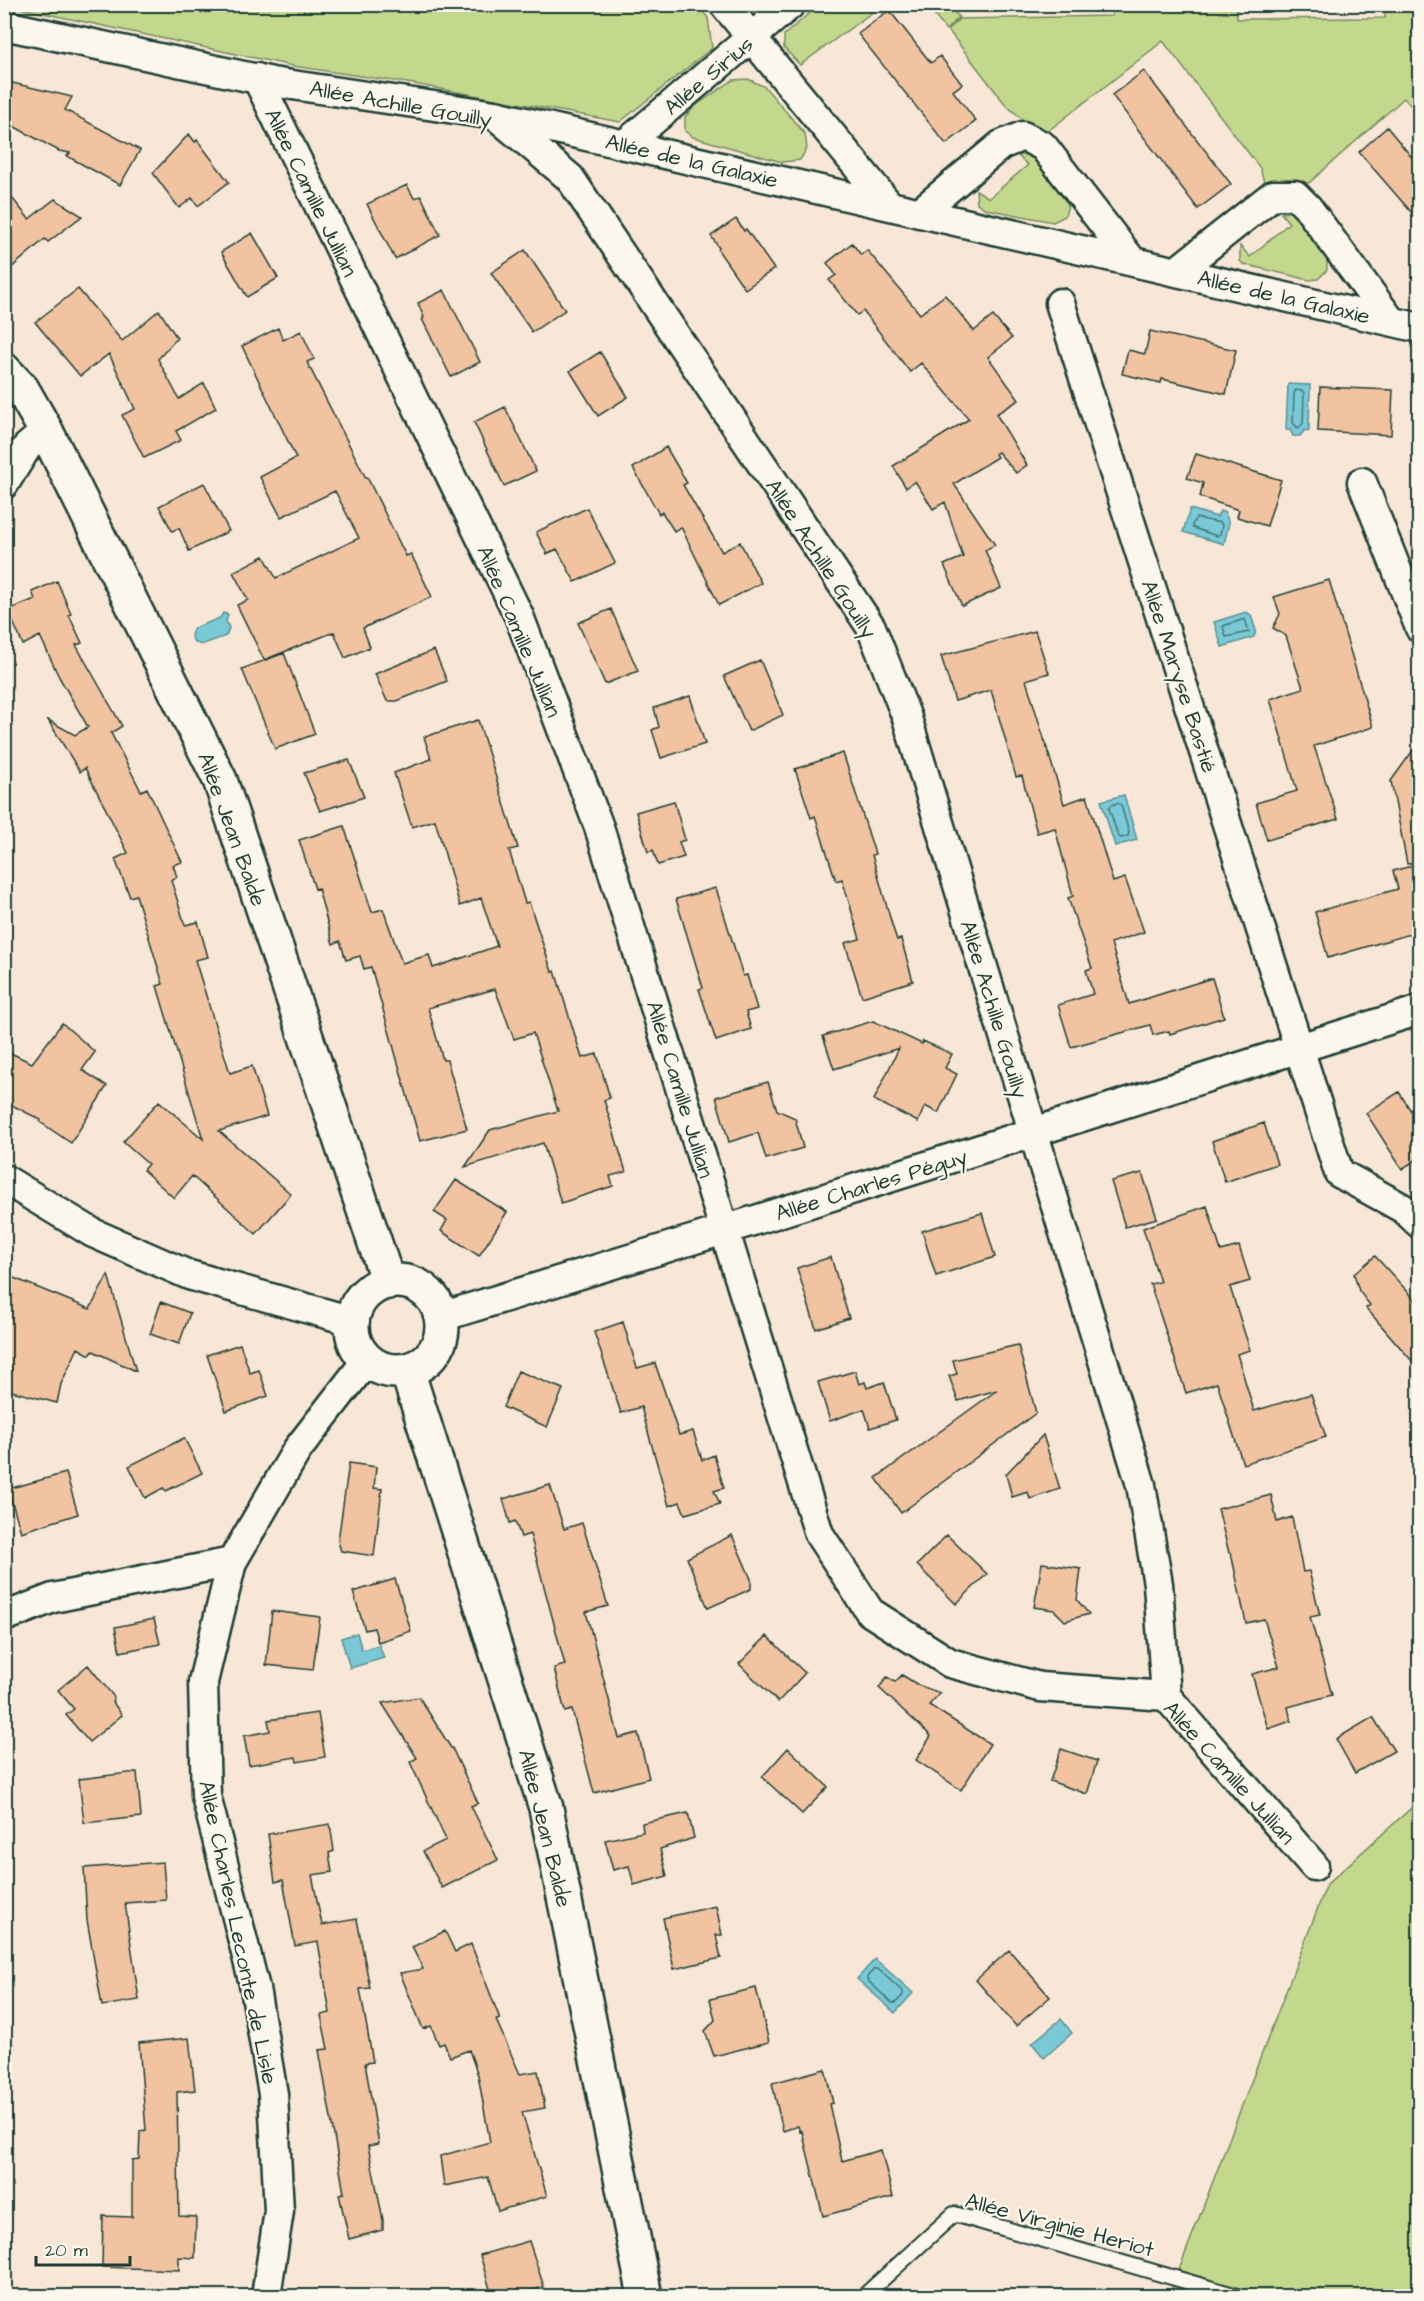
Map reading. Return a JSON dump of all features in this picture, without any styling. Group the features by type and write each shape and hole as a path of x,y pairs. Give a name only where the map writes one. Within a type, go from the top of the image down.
{"street":[{"path":"724,4 888,205"},
{"name":"Allée Sirius","path":"624,145 791,4"},
{"name":"Allée Achille Gouilly","path":"4,25 257,78 495,115 570,178 871,627 907,718 1141,1485 1158,1584 1166,1696"},
{"name":"Allée Camille Jullian","path":"257,78 519,616 599,827 819,1534 870,1612 950,1662 1040,1687 1166,1696 1314,1866"},
{"name":"Allée de la Galaxie","path":"495,115 1419,327"},
{"path":"919,213 1001,145 1023,136 1043,146 1133,262"},
{"name":"Allée de la Galaxie","path":"1177,272 1273,195 1295,195 1308,208 1391,321"},
{"name":"Allée Maryse Bastié","path":"1060,303 1339,1173 1404,1209 1419,1224"},
{"name":"Allée Jean Balde","path":"4,370 22,389 46,431 220,780 388,1282"},
{"path":"4,484 27,447 46,431"},
{"path":"1362,482 1419,628"},
{"name":"Allée Charles Péguy","path":"441,1317 1419,1010"},
{"path":"4,1179 93,1233 189,1275 352,1321"},
{"path":"402,1281 415,1285 427,1293 436,1304 441,1317 442,1331 431,1356 420,1365 406,1370 392,1371 367,1360 358,1349 352,1335 352,1321 363,1296 374,1287 388,1282 402,1281"},
{"name":"Allée Charles Leconte de Lisle","path":"266,2296 279,2211 273,2094 255,1988 206,1796 203,1682 232,1562 297,1450 367,1360"},
{"name":"Allée Jean Balde","path":"406,1370 546,1808 645,2296"},
{"path":"4,1617 53,1598 232,1562"}],"lane":[{"name":"Allée Virginie Heriot","path":"864,2296 954,2214 1237,2296"}],"green space":[{"path":"5,5 698,5 708,18 712,48 620,122 414,84 293,66"},
{"path":"819,5 882,5 800,65 784,48 784,35"},
{"path":"926,5 948,5 959,17 946,30"},
{"path":"1112,5 1236,5 1237,19 1385,18 1385,5 1419,5 1419,115 1404,98 1309,183 1295,180 1264,182 1260,168 1163,41 1048,131 1029,125 1006,105 948,30 959,19 1112,16"},
{"path":"748,79 765,87 805,134 807,148 800,160 782,162 693,137 685,131 685,117 694,107 733,80"},
{"path":"1017,155 1030,155 1066,199 1068,205 1065,216 1053,222 986,209 977,203 976,190 989,198 1028,165"},
{"path":"1291,212 1327,258 1327,270 1318,279 1309,280 1243,264 1240,261 1240,246 1250,257 1289,223 1281,213"},
{"path":"1419,1801 1419,2296 1169,2296 1327,1884"}],"water":[{"path":"1288,384 1310,385 1309,431 1305,430 1300,436 1293,436 1290,430 1286,430"},
{"path":"1190,509 1217,517 1220,511 1225,513 1229,523 1224,544 1183,532"},
{"path":"1246,612 1251,615 1256,631 1254,637 1222,647 1214,622"},
{"path":"223,613 228,615 226,621 229,628 226,636 201,645 194,642 191,635 194,628 220,618"},
{"path":"1124,795 1137,840 1115,846 1101,801"},
{"path":"357,1633 362,1650 379,1645 384,1658 350,1668 341,1638"},
{"path":"875,1959 913,1993 895,2013 857,1979"},
{"path":"1061,2019 1072,2033 1044,2058 1032,2043"}],"building":[{"path":"889,10 931,63 940,56 962,84 953,91 976,121 946,144 858,34"},
{"path":"1144,71 1231,184 1198,209 1112,95"},
{"path":"4,81 72,97 65,110 140,150 120,185 67,156 70,153 59,151 4,121"},
{"path":"1387,127 1419,166 1419,221 1359,152"},
{"path":"189,134 195,142 197,140 229,182 198,206 192,198 179,208 153,173"},
{"path":"407,185 414,198 421,196 440,235 395,259 367,204"},
{"path":"4,188 29,219 55,199 82,216 48,242 45,239 4,274"},
{"path":"736,219 744,231 746,229 774,269 745,289 711,236"},
{"path":"252,233 278,278 247,297 221,252"},
{"path":"852,243 861,255 867,250 920,314 945,295 974,331 993,316 1012,338 988,357 1019,400 996,414 1027,465 1016,473 998,452 995,454 997,457 954,484 995,545 985,550 1001,588 962,606 944,565 963,557 945,502 933,509 915,481 906,488 893,466 969,419 921,363 910,372 863,311 857,315 829,280 836,275 827,263"},
{"path":"525,250 565,310 532,332 491,273"},
{"path":"78,289 122,341 159,310 177,338 158,359 179,399 204,383 216,408 176,431 181,440 144,458 122,415 135,409 109,354 80,376 35,322"},
{"path":"444,290 480,362 451,377 422,319 424,318 418,303"},
{"path":"278,328 283,340 301,331 314,359 307,362 406,556 411,554 432,597 363,628 370,647 345,658 334,632 264,660 237,605 248,600 233,572 264,556 276,578 359,538 335,491 281,517 260,477 296,458 242,346"},
{"path":"1150,331 1236,350 1226,394 1162,379 1161,383 1122,374 1128,350 1145,354"},
{"path":"600,352 628,397 598,416 570,371"},
{"path":"1320,387 1393,390 1391,435 1318,431"},
{"path":"505,407 536,471 504,486 474,422"},
{"path":"666,447 687,483 683,485 722,552 740,542 761,583 719,605 681,527 674,531 662,512 659,514 633,468"},
{"path":"1196,454 1281,480 1267,526 1237,517 1239,510 1200,497 1203,483 1187,478"},
{"path":"204,483 229,531 189,551 179,528 172,531 159,506"},
{"path":"587,508 615,563 575,582 557,549 547,554 536,532"},
{"path":"1329,580 1373,727 1314,746 1338,819 1267,840 1256,803 1297,791 1270,699 1303,688 1286,636 1273,628 1280,614 1274,597"},
{"path":"57,581 82,643 76,645 122,726 111,733 141,791 147,788 182,862 173,865 177,877 171,880 185,925 198,922 208,957 195,960 230,1073 252,1066 267,1116 219,1131 291,1194 256,1234 192,1176 174,1198 143,1170 148,1164 123,1142 159,1101 203,1139 157,986 163,984 136,895 130,897 115,859 128,853 85,768 80,772 48,720 75,735 88,727 59,677 40,636 23,645 8,610 35,599 32,592"},
{"path":"611,609 638,671 605,684 578,623"},
{"path":"1035,631 1049,673 1026,680 1064,804 1087,796 1113,882 1125,878 1144,932 1111,943 1129,1004 1212,978 1224,1017 1170,1034 1169,1031 1153,1035 1150,1025 1071,1047 1058,1005 1093,994 1086,970 1092,968 1068,898 1073,896 1055,828 1037,833 1022,776 1016,777 991,690 955,701 941,656"},
{"path":"434,650 447,681 397,701 387,701 375,674"},
{"path":"284,653 315,734 275,749 242,669"},
{"path":"760,660 783,715 749,731 724,676"},
{"path":"690,696 705,744 661,758 652,730 659,727 654,708"},
{"path":"478,720 518,848 509,850 525,903 529,902 552,972 555,971 582,1058 597,1054 610,1098 604,1100 626,1172 610,1176 613,1186 561,1203 543,1143 465,1167 490,1130 558,1111 533,1033 514,1039 495,989 428,1008 443,1060 447,1060 467,1129 420,1141 371,967 364,969 360,956 346,960 340,941 333,944 318,888 315,889 299,840 344,826 372,912 383,909 402,963 429,955 433,968 497,946 481,898 460,906 435,820 412,827 394,773 431,759 424,737"},
{"path":"1419,742 1419,863 1407,864 1391,781"},
{"path":"843,753 875,854 872,855 893,928 897,940 901,939 913,981 862,997 845,943 860,939 842,879 836,881 815,816 811,818 795,769"},
{"path":"349,760 364,797 320,811 304,773"},
{"path":"674,801 685,840 679,842 684,857 658,865 653,850 648,852 636,812"},
{"path":"1419,864 1419,939 1412,940 1410,934 1328,958 1315,912 1398,889 1393,871"},
{"path":"716,888 743,976 747,975 757,1009 746,1012 751,1029 716,1041 699,989 703,988 676,899"},
{"path":"873,1021 922,1044 923,1041 952,1054 945,1068 957,1074 938,1113 925,1106 918,1122 874,1100 899,1048 834,1069 823,1036"},
{"path":"62,1023 95,1052 82,1070 107,1086 71,1143 40,1122 41,1120 4,1101 4,1050 32,1063"},
{"path":"768,1082 777,1110 795,1118 803,1148 766,1159 758,1133 729,1142 716,1097"},
{"path":"1399,1092 1411,1111 1419,1106 1419,1158 1402,1169 1366,1113"},
{"path":"1264,1123 1277,1164 1225,1182 1212,1141"},
{"path":"1142,1173 1157,1218 1125,1227 1111,1181"},
{"path":"456,1180 507,1212 479,1256 441,1231 447,1220 434,1212"},
{"path":"1207,1206 1221,1251 1239,1246 1250,1281 1230,1287 1250,1350 1237,1354 1254,1411 1311,1394 1326,1437 1243,1464 1217,1383 1186,1393 1150,1284 1160,1282 1143,1228"},
{"path":"982,1213 995,1257 936,1276 922,1231"},
{"path":"1375,1256 1419,1304 1419,1369 1366,1308 1370,1305 1359,1291 1354,1274"},
{"path":"831,1257 849,1318 816,1329 797,1268"},
{"path":"4,1274 90,1309 108,1275 136,1371 93,1351 90,1355 78,1348 61,1384 57,1403 4,1389"},
{"path":"161,1302 190,1313 179,1344 150,1334"},
{"path":"623,1322 637,1368 655,1363 679,1435 693,1431 702,1460 714,1455 724,1488 714,1491 720,1504 685,1514 680,1502 669,1506 641,1407 621,1413 594,1332"},
{"path":"240,1344 250,1373 259,1370 268,1396 226,1411 207,1355"},
{"path":"1018,1345 1036,1413 901,1513 876,1478 997,1390 958,1401 949,1376 957,1374 953,1360"},
{"path":"518,1371 563,1389 547,1427 503,1407"},
{"path":"855,1371 859,1384 865,1382 867,1388 884,1382 896,1420 870,1428 864,1409 830,1421 818,1382"},
{"path":"1043,1435 1060,1489 1030,1499 1028,1492 1012,1497 1006,1474"},
{"path":"184,1438 202,1473 166,1491 163,1488 145,1498 129,1466"},
{"path":"349,1463 376,1467 374,1488 382,1489 374,1556 341,1551 338,1541"},
{"path":"66,1473 78,1514 21,1532 8,1489"},
{"path":"550,1485 564,1529 582,1523 608,1606 586,1612 619,1738 638,1733 649,1778 594,1793 572,1710 565,1712 554,1668 565,1665 530,1534 521,1537 515,1521 510,1523 503,1499"},
{"path":"1271,1495 1277,1522 1292,1517 1303,1572 1309,1571 1320,1615 1310,1617 1332,1695 1288,1707 1291,1721 1268,1729 1252,1674 1279,1667 1264,1619 1246,1623 1231,1553 1229,1553 1218,1509"},
{"path":"732,1535 751,1579 751,1589 708,1608 687,1558"},
{"path":"947,1535 987,1574 956,1604 917,1565"},
{"path":"1042,1563 1081,1569 1077,1600 1089,1614 1065,1621 1054,1610 1034,1607"},
{"path":"395,1579 411,1631 378,1642 374,1628 365,1630 353,1592"},
{"path":"272,1611 320,1617 313,1670 266,1665"},
{"path":"154,1619 160,1644 120,1652 115,1627"},
{"path":"767,1636 805,1673 778,1702 739,1664"},
{"path":"88,1665 114,1697 112,1701 122,1715 89,1742 66,1715 74,1709 58,1690"},
{"path":"902,1675 918,1685 940,1693 929,1705 990,1744 961,1790 916,1760 931,1736 879,1688 887,1677 895,1682"},
{"path":"419,1697 452,1748 478,1803 471,1806 498,1860 442,1888 423,1851 446,1840 410,1762 417,1758 382,1703"},
{"path":"318,1713 325,1757 297,1762 296,1757 249,1765 244,1736 270,1731 268,1720"},
{"path":"1373,1717 1394,1751 1355,1773 1336,1739"},
{"path":"788,1748 828,1787 802,1814 762,1777"},
{"path":"1061,1749 1097,1761 1087,1794 1050,1781"},
{"path":"137,1772 141,1817 84,1823 79,1779"},
{"path":"688,1813 694,1838 660,1849 667,1876 634,1885 629,1866 613,1870 605,1840 643,1832 642,1823"},
{"path":"330,1824 334,1851 329,1853 332,1872 312,1875 322,1925 357,1919 370,1988 360,1989 373,2062 365,2063 379,2144 368,2146 383,2220 383,2230 349,2239 339,2194 344,2193 319,2050 328,2049 321,2015 330,2013 318,1942 295,1946 283,1880 275,1882 268,1834"},
{"path":"163,1862 166,1900 125,1903 139,2000 102,2006 87,1920 84,1868"},
{"path":"716,1906 722,1935 716,1935 721,1958 674,1969 663,1918"},
{"path":"445,1931 455,1952 471,1944 500,2019 496,2020 520,2074 538,2071 545,2108 522,2112 547,2196 498,2211 488,2177 444,2186 440,2156 490,2142 478,2075 469,2050 450,2057 444,2043 439,2045 431,2026 423,2029 400,1973 423,1969 412,1947"},
{"path":"1009,1950 1050,1997 1016,2026 976,1980"},
{"path":"756,1988 769,2042 714,2056 705,2031 715,2020 710,1999"},
{"path":"189,2038 195,2090 177,2092 179,2216 196,2217 195,2258 179,2257 179,2270 102,2267 103,2216 132,2217 132,2160 139,2159 140,2131 146,2130 139,2043"},
{"path":"825,2069 833,2103 829,2104 842,2161 881,2150 893,2197 823,2216 802,2131 800,2132 798,2126 783,2131 772,2083"},
{"path":"529,2241 544,2287 511,2296 492,2296 480,2255"}]}
